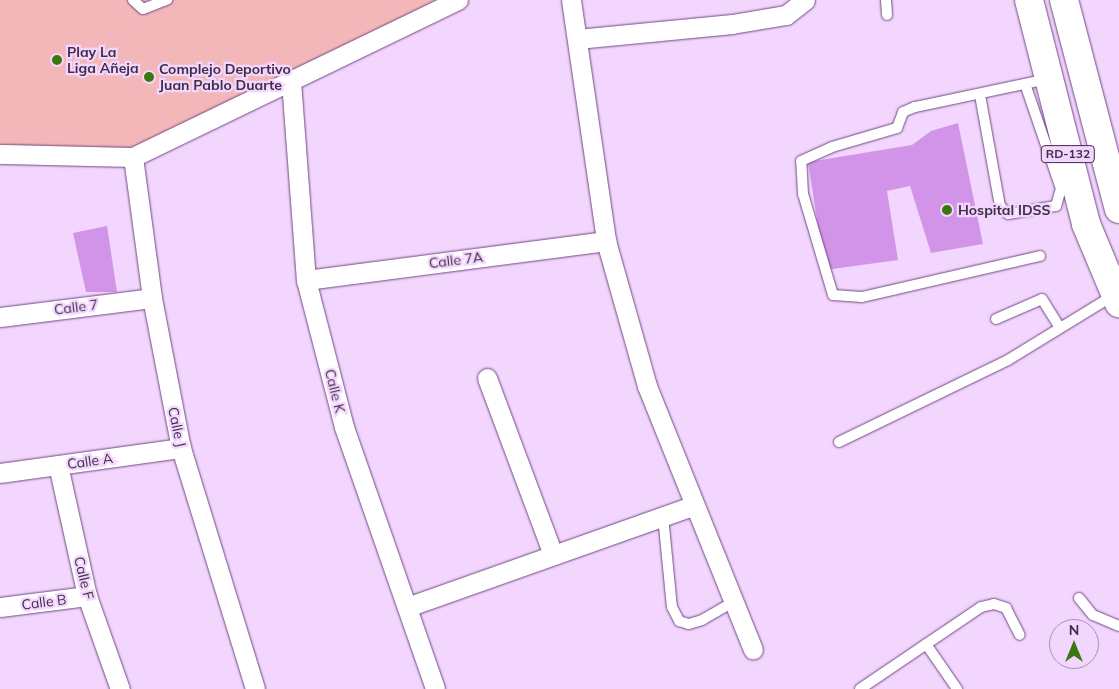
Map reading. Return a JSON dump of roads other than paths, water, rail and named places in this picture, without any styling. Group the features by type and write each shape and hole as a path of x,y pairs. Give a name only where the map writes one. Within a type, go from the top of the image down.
{"main road":[{"name":"RD-132","path":"1029,0 1037,82 1086,224 1117,299"},
{"name":"RD-132","path":"1064,0 1119,209"}],"street":[{"path":"0,154 133,157 458,0"},
{"path":"571,0 606,241 647,386 692,506 753,650"},
{"path":"577,38 732,24 786,14 805,0"},
{"name":"Calle K","path":"291,81 306,280 344,427 435,689"},
{"name":"Calle J","path":"133,157 152,298 181,448 255,689"},
{"name":"Calle 7A","path":"306,280 606,241"},
{"name":"Calle 7","path":"0,316 152,298"},
{"path":"487,378 552,552"},
{"name":"Calle A","path":"0,473 181,448"},
{"name":"Calle F","path":"58,465 88,596 120,689"},
{"path":"407,607 552,552 692,506"},
{"name":"Calle B","path":"0,607 88,596"}],"lane":[{"path":"133,0 143,9 167,0"},
{"path":"886,0 887,15"},
{"path":"980,95 1000,206 1008,214 1056,206 1061,189 1037,82 914,107 902,112 897,128 832,147 800,161 803,194 828,286 833,295 862,297 1040,256"},
{"path":"996,319 1042,299 1060,328"},
{"path":"838,442 1008,360 1060,328 1117,299"},
{"path":"662,516 672,607 679,621 688,624 702,620 733,602"},
{"path":"1079,598 1093,615 1119,626"},
{"path":"860,689 967,615 994,604 1006,608 1020,635"},
{"path":"926,644 957,689"}],"place":[{"name":"Play La Liga Añeja","path":"57,60"},
{"name":"Complejo Deportivo Juan Pablo Duarte","path":"149,77"},
{"name":"Hospital IDSS","path":"947,210"}]}
